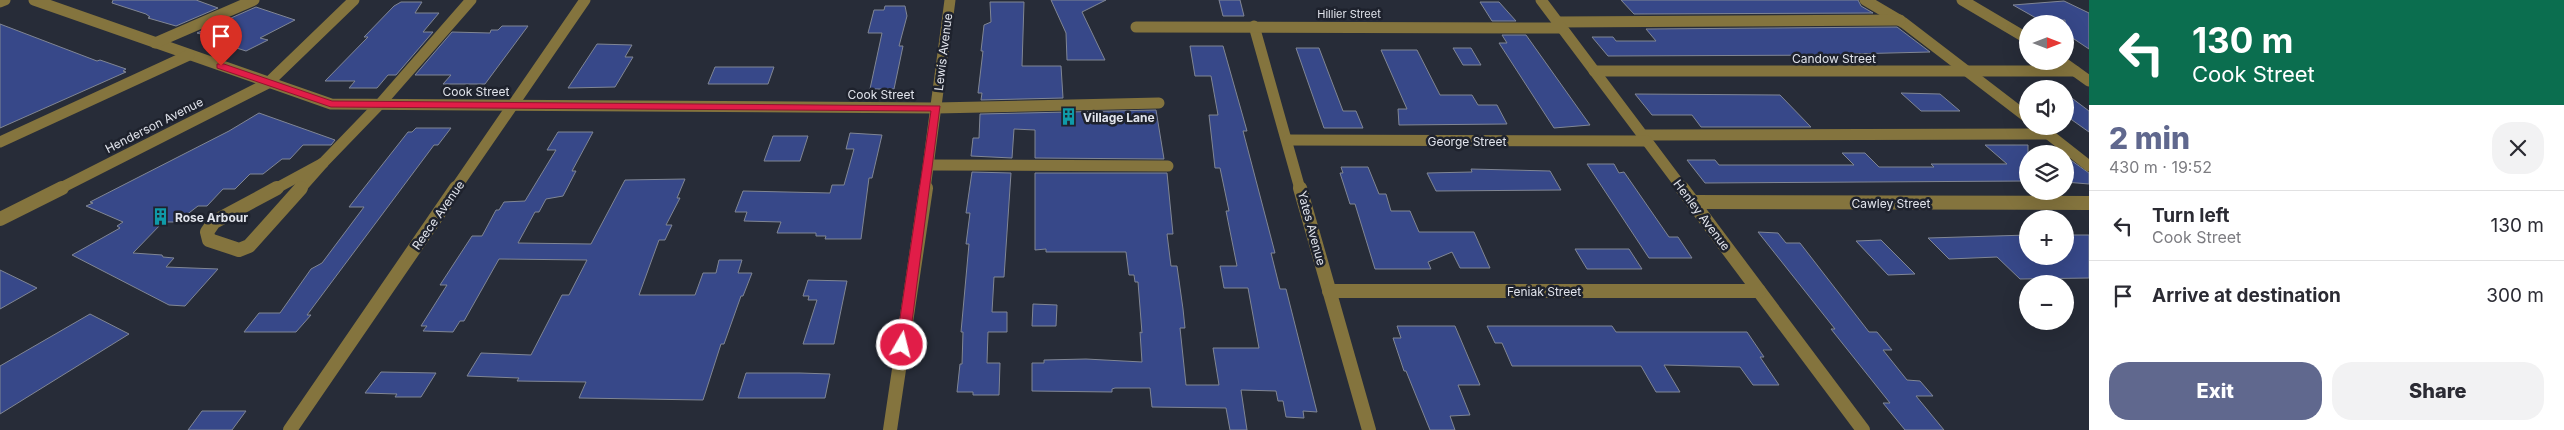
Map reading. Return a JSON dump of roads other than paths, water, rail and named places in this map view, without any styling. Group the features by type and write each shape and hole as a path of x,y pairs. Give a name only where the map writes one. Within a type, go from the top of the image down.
{"street":[{"path":"0,2 5,0"},
{"name":"Cook Street","path":"34,0 331,104 936,108 1159,103"},
{"path":"155,43 254,0"},
{"name":"Henderson Avenue","path":"0,219 268,83 354,0"},
{"path":"323,163 214,222 207,232 209,240 239,250 249,246 323,163 380,104 471,0"},
{"name":"Reece Avenue","path":"290,430 585,0"},
{"name":"Lewis Avenue","path":"890,430 929,165 950,0"},
{"name":"Henley Avenue","path":"1541,0 1863,430"},
{"path":"1866,0 1900,20 2019,111"},
{"path":"1962,0 2019,34"},
{"name":"Hillier Street","path":"1136,27 1559,25 1900,20"},
{"name":"Yates Avenue","path":"1254,26 1369,430"},
{"path":"0,142 189,55"},
{"name":"Candow Street","path":"1594,71 2075,71"},
{"path":"2075,71 2089,80"},
{"name":"George Street","path":"1288,140 2019,134"},
{"path":"2049,135 2089,166"},
{"path":"929,165 1168,166"},
{"name":"Cawley Street","path":"1693,202 2089,203"},
{"name":"Feniak Street","path":"1330,291 1759,291"}],"place":[{"name":"Village Lane","path":"1069,117"},
{"name":"Rose Arbour","path":"161,217"}]}
